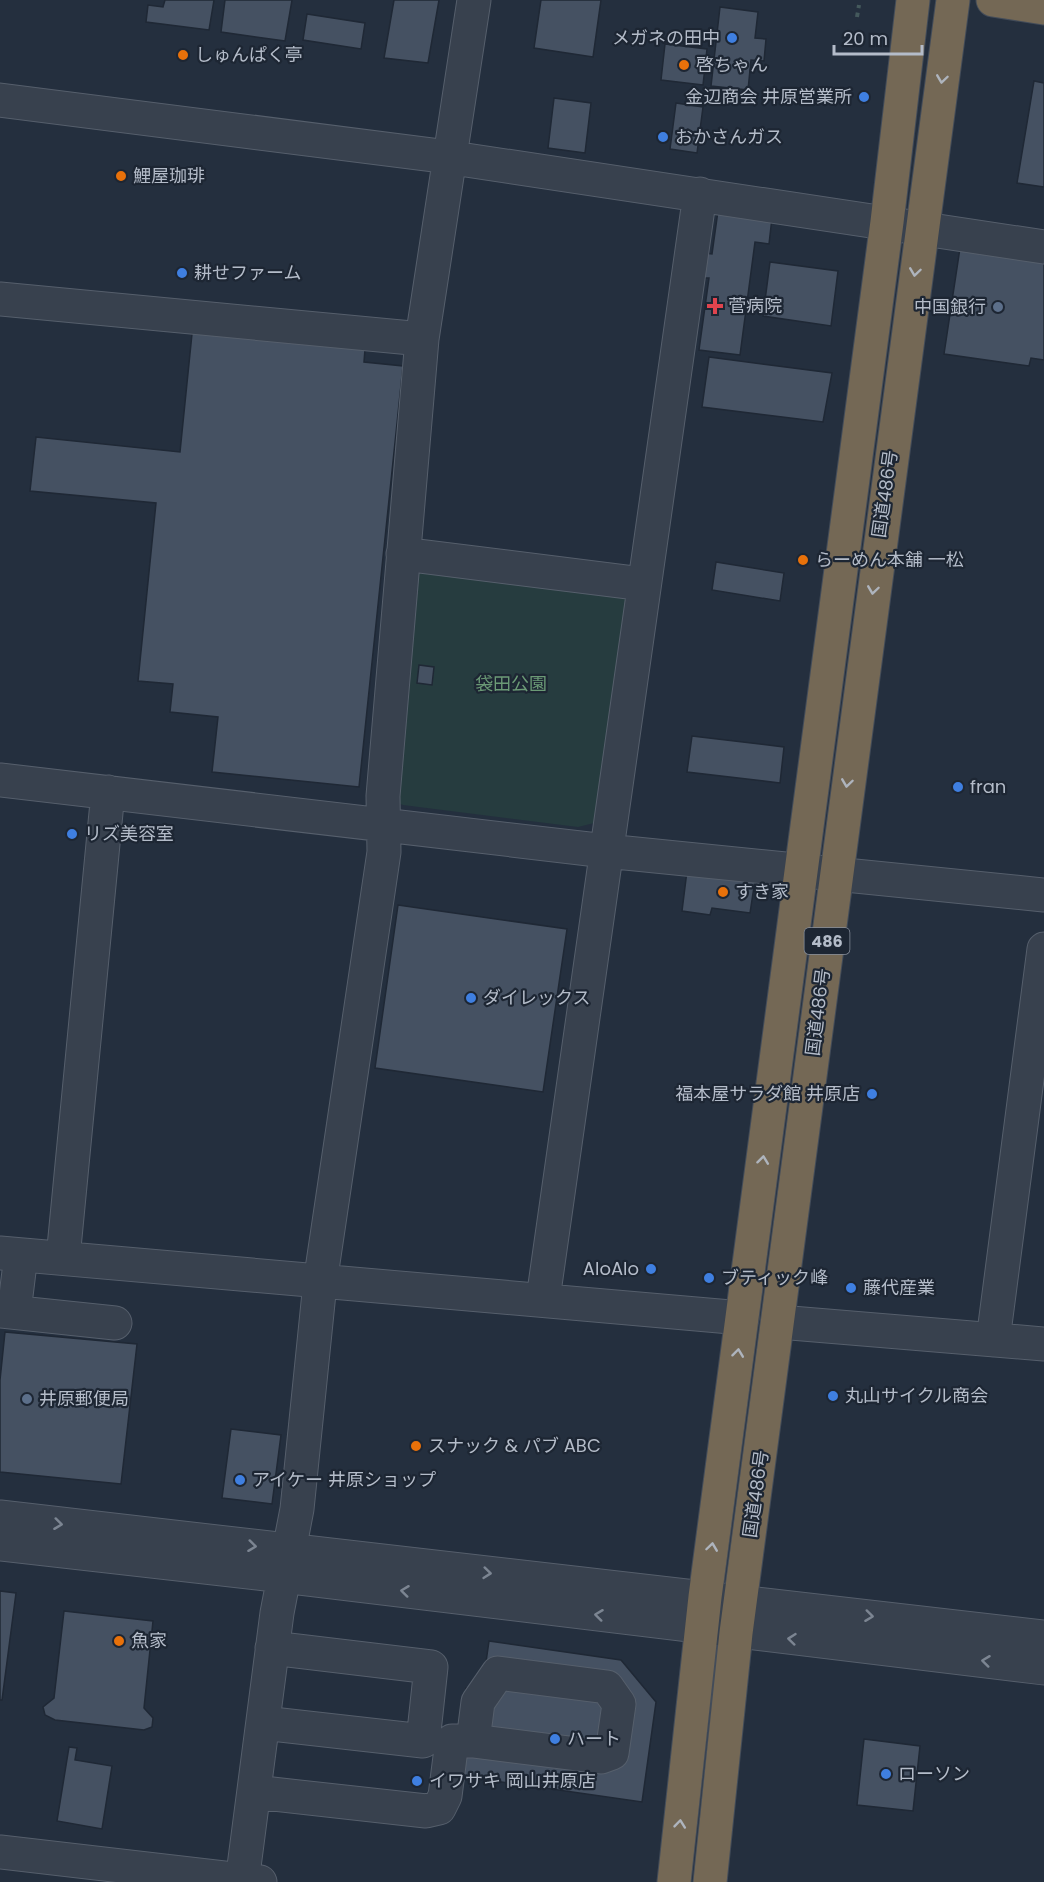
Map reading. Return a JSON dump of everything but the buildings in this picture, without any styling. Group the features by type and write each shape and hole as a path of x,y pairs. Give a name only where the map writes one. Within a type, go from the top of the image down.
{"highway":[{"name":"国道486号","path":"674,1882 703,1612 887,222 913,0"},
{"name":"国道486号","path":"710,1882 736,1633 779,1322 921,227 953,0"},
{"path":"993,0 1044,8"}],"street":[{"path":"0,1852 248,1881 254,1792 272,1648 297,1509 320,1283 384,852 383,796 423,339 474,0"},
{"path":"0,100 449,158 1044,247"},
{"path":"543,1299 700,194"},
{"path":"0,299 423,339"},
{"path":"403,554 643,584"},
{"path":"0,780 385,827 1044,895"},
{"path":"63,1258 108,792"},
{"path":"993,1340 1044,949"},
{"path":"115,1323 7,1312 10,1254 320,1283 543,1299 742,1318"},
{"path":"779,1322 1044,1344"},
{"path":"0,1517 286,1563 703,1612 741,1601 1044,1637"},
{"path":"0,1544 286,1563"},
{"path":"703,1612 736,1633 1044,1668"},
{"path":"263,1723 423,1741 431,1667 272,1648"},
{"path":"254,1792 426,1811 439,1808 463,1741"}],"path":[{"path":"857,17 859,5"}],"green space":[{"name":"袋田公園","path":"422,565 628,593 598,822 578,827 403,805 395,802 410,590"}],"place":[{"name":"メガネの田中","path":"732,38"},
{"name":"しゅんぱく亭","path":"183,55"},
{"name":"啓ちゃん","path":"684,65"},
{"name":"金辺商会 井原営業所","path":"864,97"},
{"name":"おかさんガス","path":"663,137"},
{"name":"鯉屋珈琲","path":"121,176"},
{"name":"耕せファーム","path":"182,273"},
{"name":"菅病院","path":"715,306"},
{"name":"中国銀行","path":"998,307"},
{"name":"らーめん本舗 一松","path":"803,560"},
{"name":"fran","path":"958,787"},
{"name":"リズ美容室","path":"72,834"},
{"name":"すき家","path":"723,892"},
{"name":"ダイレックス","path":"471,998"},
{"name":"福本屋サラダ館 井原店","path":"872,1094"},
{"name":"AloAlo","path":"651,1269"},
{"name":"ブティック峰","path":"709,1278"},
{"name":"藤代産業","path":"851,1288"},
{"name":"丸山サイクル商会","path":"833,1396"},
{"name":"井原郵便局","path":"27,1399"},
{"name":"スナック & パブ ABC","path":"416,1446"},
{"name":"アイケー 井原ショップ","path":"240,1480"},
{"name":"魚家","path":"119,1641"},
{"name":"ハート","path":"555,1739"},
{"name":"ローソン","path":"886,1774"},
{"name":"イワサキ 岡山井原店","path":"417,1781"}]}
